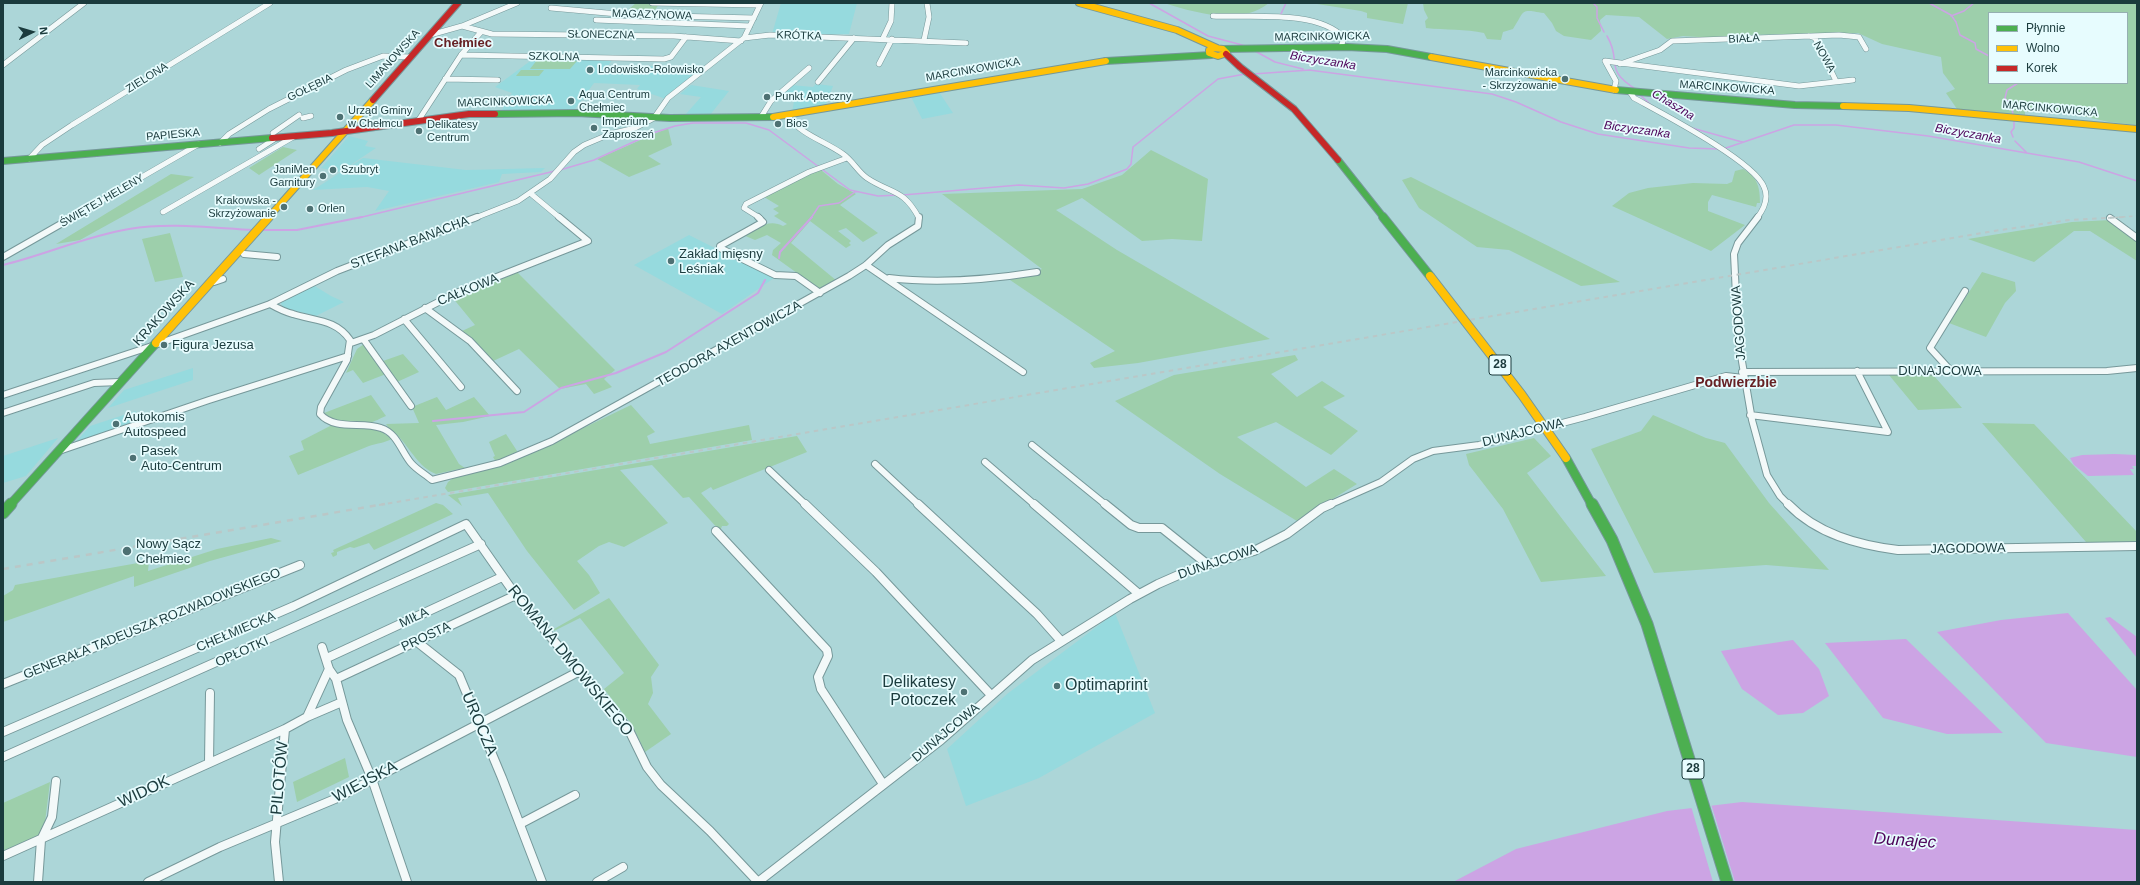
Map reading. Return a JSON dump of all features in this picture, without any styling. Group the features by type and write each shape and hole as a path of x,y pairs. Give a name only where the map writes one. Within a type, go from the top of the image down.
{"street":[{"path":"3,65 84,3"},
{"name":"ZIELONA","path":"29,159 42,145 72,125 270,3"},
{"name":"LIMANOWSKA","path":"346,131 458,3"},
{"path":"430,35 462,26 517,3"},
{"name":"MAGAZYNOWA","path":"652,3 760,4 742,40 668,98 654,118"},
{"path":"883,38 891,21 892,3"},
{"path":"924,40 929,17 927,3"},
{"name":"28","path":"1079,3 1177,30 1216,51 1257,79 1296,110 1430,276 1544,424 1580,482 1612,540 1632,585 1659,656 1727,882"},
{"name":"MAGAZYNOWA","path":"551,8 629,15 754,18"},
{"path":"1213,16 1258,15 1312,22 1333,28 1344,36 1342,47"},
{"name":"MAGAZYNOWA","path":"596,20 750,26"},
{"name":"SŁONECZNA","path":"462,26 481,32 686,37 742,40"},
{"path":"418,121 461,55 481,32"},
{"name":"KRÓTKA","path":"742,40 770,35 883,38 966,43"},
{"name":"BIAŁA","path":"1615,63 1660,50 1672,41 1688,39 1712,41 1809,36 1859,37 1866,49"},
{"name":"NOWA","path":"1809,36 1815,38 1836,81"},
{"name":"SZKOLNA","path":"461,55 664,59 671,56 686,37"},
{"path":"818,82 854,38"},
{"path":"879,64 892,39"},
{"name":"MARCINKOWICKA","path":"346,131 469,114 493,113 577,113 654,118 788,116 1092,61 1190,55 1216,51 1342,47 1401,51 1636,93 1795,105 1909,108 2137,129"},
{"name":"GOŁĘBIA","path":"220,143 224,136 242,124 299,93 357,65 383,56 410,57"},
{"path":"1614,90 1616,81 1605,62 1799,86 1853,80"},
{"path":"761,117 771,100 809,68"},
{"path":"445,79 498,80"},
{"name":"JAGODOWA","path":"1636,93 1634,98 1714,145 1761,181 1766,197 1764,208 1757,219 1740,236 1734,254 1736,313 1743,375 1750,415 1763,467 1777,492 1797,513 1811,523 1849,541 1874,548 1898,550 2137,546"},
{"path":"273,133 309,114"},
{"name":"TEODORA AXENTOWICZA","path":"348,356 342,370 321,407 321,417 337,423 374,426 386,430 392,435 411,463 432,480 500,463 537,449 820,293 866,265 888,245 918,226 920,219 914,207 904,196 867,178 847,158 796,125 788,116"},
{"name":"STEFANA BANACHA","path":"3,395 152,346 270,304 337,271 496,210 530,193 560,170 574,152 584,145 610,134 635,128 654,118"},
{"name":"PAPIESKA","path":"3,161 346,131"},
{"name":"KRAKOWSKA","path":"3,513 256,229 346,131"},
{"path":"163,212 295,136"},
{"path":"259,149 273,140"},
{"name":"ŚWIĘTEJ HELENY","path":"3,257 199,144"},
{"path":"820,293 796,276 775,275 720,248 720,246 755,228 763,222 760,218 744,208 746,204 823,167 847,158"},
{"name":"CAŁKOWA","path":"351,343 364,340 424,308 465,289 588,241 530,193"},
{"path":"2110,218 2137,238"},
{"path":"244,254 277,257"},
{"path":"866,265 1023,372"},
{"path":"887,278 939,282 990,279 1037,272"},
{"path":"214,282 223,279"},
{"path":"1951,370 1930,348 1965,291"},
{"path":"58,452 209,400 348,356 351,343 342,328 312,318 294,315 270,304"},
{"path":"424,308 470,341 517,391"},
{"path":"404,319 461,387"},
{"path":"364,340 410,406"},
{"name":"DUNAJCOWA","path":"758,882 941,740 1032,660 1139,594 1207,564 1254,551 1287,534 1322,508 1381,482 1413,459 1433,451 1479,445 1726,376 1857,371 2107,371 2137,368"},
{"path":"1750,415 1888,432 1857,371"},
{"path":"3,413 94,383 120,382"},
{"path":"1032,445 1131,526 1139,528 1162,528 1207,564"},
{"path":"985,462 1139,594"},
{"path":"875,464 1037,614 1062,641"},
{"path":"769,470 876,572 991,695"},
{"name":"ROMANA DMOWSKIEGO","path":"466,524 516,596 578,672 629,730 647,767 661,784 710,831 758,882"},
{"name":"CHEŁMIECKA","path":"3,732 263,621 387,564 466,524"},
{"path":"716,531 827,650 828,656 818,677 820,689 883,784"},
{"name":"OPŁOTKI","path":"3,757 481,544"},
{"name":"GENERAŁA TADEUSZA ROZWADOWSKIEGO","path":"3,684 300,565"},
{"name":"MIŁA","path":"327,658 502,577"},
{"name":"PROSTA","path":"336,678 516,596"},
{"name":"UROCZA","path":"416,641 459,675 542,882"},
{"path":"322,647 327,658 329,669 336,678 347,720 372,779 407,882"},
{"path":"307,717 329,669"},
{"name":"WIEJSKA","path":"148,882 220,847 335,799 578,672"},
{"path":"209,762 210,693"},
{"path":"307,717 342,702"},
{"name":"PILOTÓW","path":"279,882 275,842 275,823 284,729 307,717"},
{"name":"WIDOK","path":"3,856 284,729"},
{"path":"38,882 41,840 52,817 56,781"},
{"path":"520,824 574,795"},
{"path":"597,882 623,867"}],"shaded area":[{"path":"781,3 857,3 849,34 772,34"},
{"path":"533,59 612,60 608,66 659,66 701,70 666,99 637,89 640,85 594,83 575,109 502,110 512,93 495,87"},
{"path":"816,84 833,86 825,107 792,113 795,95 778,95 791,85 813,87"},
{"path":"691,85 729,91 710,115 685,115 701,97 680,94"},
{"path":"939,92 953,113 922,119 911,97"},
{"path":"349,136 368,141 365,146 376,148 340,172 321,168"},
{"path":"363,158 466,170 545,168 541,172 502,174 499,182 375,211 389,191 367,187 313,190"},
{"path":"689,235 774,278 722,314 634,265"},
{"path":"313,285 344,302 316,316 284,308 280,302"},
{"path":"193,368 193,380 108,408 124,390"},
{"path":"136,411 137,423 74,444 90,426"},
{"path":"58,438 26,476 3,483 3,456"},
{"path":"1115,613 1155,713 1039,778 966,806 947,749 1007,694"}],"green space":[{"path":"636,3 659,4 655,10 629,9"},
{"path":"1164,3 1269,3 1257,10 1231,16 1204,13"},
{"path":"1311,3 1408,3 1403,24 1367,18 1367,13 1361,11"},
{"path":"1423,3 2137,3 2137,125 2109,122 2056,110 2025,112 2025,115 1957,109 1946,93 1955,89 1943,73 1941,57 1882,44 1858,33 1740,35 1714,38 1683,36 1667,39 1639,17 1606,15 1600,20 1601,31 1591,40 1564,36 1556,31 1544,13 1527,11 1522,14 1513,29 1503,32 1501,40 1487,39 1484,33 1426,28 1425,21 1428,18 1424,10"},
{"path":"537,60 577,61 570,69 530,69"},
{"path":"521,70 544,70 539,76 516,76"},
{"path":"668,128 672,145 648,156 661,164 629,177 597,159"},
{"path":"283,147 297,150 259,175 249,168"},
{"path":"1151,150 1208,179 1202,241 1172,239 1142,241 1082,198 1056,210 1117,250 1270,339 1138,363 1094,368 1090,363 1115,351 1010,280 1042,269 942,194 1082,189 1122,175"},
{"path":"1743,169 1755,179 1757,183 1759,188 1760,203 1757,203 1756,207 1712,195 1708,202 1708,211 1745,225 1711,251 1612,206 1629,193 1648,188 1693,183 1727,184 1732,182 1735,171"},
{"path":"821,170 838,184 856,194 840,205 878,233 863,242 846,228 838,231 851,241 849,243 851,245 846,248 810,221 791,243 837,281 819,289 772,255 773,250 781,243 767,235 755,240 743,235 762,225 773,223 783,226 787,224 774,216 779,213 773,209 779,206 764,197 782,186"},
{"path":"171,174 194,177 80,240 56,244"},
{"path":"1411,177 1620,282 1581,286 1509,250 1477,247 1419,208 1402,180"},
{"path":"2111,220 2137,240 2137,261 2090,231 2074,231 2034,262 1968,239 2072,222"},
{"path":"170,233 183,277 155,282 142,239"},
{"path":"517,272 615,370 604,379 612,387 594,394 586,384 560,389 519,349 491,362 462,331 475,325 452,297"},
{"path":"1982,272 2015,282 2016,291 2005,303 1986,337 1949,323"},
{"path":"364,344 386,374 363,383 353,370 346,373 357,349"},
{"path":"403,354 419,372 397,382 383,361"},
{"path":"1295,355 1298,360 1271,374 1297,397 1322,381 1345,396 1323,407 1358,431 1331,455 1276,422 1237,437 1306,487 1334,469 1357,484 1297,521 1220,474 1115,401 1174,375"},
{"path":"1859,374 1930,374 1935,377 1962,408 1918,410 1889,375"},
{"path":"371,395 386,416 371,422 357,424 345,423 333,419 324,413"},
{"path":"437,397 446,410 474,397 490,416 463,422 436,425 459,464 465,468 436,474 424,467 419,462 403,441 386,424 419,423 412,407"},
{"path":"631,405 655,432 647,436 650,444 749,425 752,440 448,492 445,488 448,482 456,476 523,457"},
{"path":"1653,415 1706,438 1725,443 1769,503 1829,570 1766,565 1654,573 1591,449 1641,431"},
{"path":"1982,423 2034,424 2137,532 2137,543 2086,542"},
{"path":"332,425 378,429 392,439 369,446 298,475 289,456 304,450 301,441"},
{"path":"506,434 519,454 496,462 489,442"},
{"path":"797,436 807,452 713,490 711,487 701,493 729,524 727,526 722,526 720,531 689,497 683,498 652,465 620,470 668,523 624,547 609,542 599,546 577,561 589,575 600,593 574,610 527,551 488,493 458,498 462,506 448,495"},
{"path":"1534,438 1551,456 1527,473 1606,576 1541,582 1503,509 1469,465 1466,454"},
{"path":"436,503 443,505 453,514 374,550 369,543 354,548 350,547 337,552 337,555 333,557 331,553 334,552 333,550"},
{"path":"271,538 282,541 210,561 134,587 134,576 3,622 3,596 13,590 15,585 149,561 148,571 217,549"},
{"path":"609,598 659,665 651,677 653,693 648,704 671,734 645,752 632,725 604,689 624,673 580,618 554,631 554,629"},
{"path":"345,758 349,777 297,802 293,782"},
{"path":"50,782 44,830 35,838 3,853 3,803"}],"water":[{"path":"2082,455 2137,455 2137,466 2132,466 2134,469 2130,469 2134,475 2088,476 2074,465 2070,458"},
{"path":"2068,613 2137,690 2137,757 2046,743 1937,632 2001,620"},
{"path":"2110,617 2137,637 2137,658 2105,618"},
{"path":"1906,639 2003,733 1947,734 1883,718 1825,643"},
{"path":"1793,640 1819,669 1829,696 1803,713 1778,715 1742,689 1721,651"},
{"name":"Dunajec","path":"1742,802 2137,830 2137,882 1453,882 1516,849 1667,811"}],"pier":[{"path":"1711,804 1735,882 1713,882 1691,806"}],"waterway":[{"name":"Biczyczanka","path":"1017,3 1031,3"},
{"name":"Biczyczanka","path":"1149,3 1208,36 1246,46"},
{"path":"1280,16 1286,3"},
{"name":"Chaszna","path":"1593,3 1597,7 1597,18 1604,32"},
{"path":"1929,3 1952,16"},
{"path":"1952,16 1964,11 1974,3"},
{"path":"1952,16 1956,22 1960,35 1975,43 1976,49 1988,55"},
{"name":"Chaszna","path":"1607,36 1614,53 1616,70 1626,82 1637,90"},
{"name":"Biczyczanka","path":"1255,51 1275,62 1303,69"},
{"path":"1253,74 1309,70"},
{"name":"Biczyczanka","path":"1309,70 1492,94 1516,102 1561,122 1598,134 1689,148 1718,149"},
{"path":"903,195 1019,185 1064,188 1088,184 1127,169 1131,164 1133,147 1218,79 1245,74"},
{"path":"2013,115 2012,108 2005,98 2007,90 2016,84"},
{"name":"Chaszna","path":"1640,95 1650,104"},
{"path":"2013,137 2011,132 2014,128 2014,120"},
{"path":"560,170 594,160 653,133 675,126 693,123 746,123 769,130 850,190 878,196 899,195"},
{"name":"Biczyczanka","path":"1723,149 1794,125 1836,125 1928,136 2079,162 2137,181"},
{"name":"Chaszna","path":"1692,128 1742,142"},
{"path":"2015,141 2027,153"},
{"path":"358,218 555,171"},
{"path":"811,218 819,206 839,203 855,192"},
{"path":"263,230 297,230 362,217"},
{"path":"779,258 780,252 812,217"},
{"path":"3,265 97,236 129,229 176,226 254,230"},
{"path":"433,421 524,412 561,388 616,373 666,352 758,293 765,280"}],"railway":[{"path":"2114,218 2137,216"},
{"path":"2114,218 2125,217"},
{"path":"2108,218 2114,218"},
{"path":"379,505 1994,231 2069,220 2114,218"},
{"path":"3,569 385,504"}],"traffic: fast":[{"path":"1223,49 1347,47 1387,49 1431,57"},
{"path":"1106,61 1211,55"},
{"path":"1616,90 1795,105 1843,106"},
{"path":"495,114 577,113 670,118 773,117"},
{"path":"3,161 272,138"},
{"path":"1338,160 1430,276"},
{"path":"3,513 156,343"},
{"path":"1566,458 1612,540 1647,624 1727,882"}],"traffic: slow":[{"path":"1079,3 1177,30 1217,48"},
{"path":"1214,48 1223,49 1227,53 1218,56 1209,53 1209,50 1214,48"},
{"path":"1431,57 1616,90"},
{"path":"773,117 1106,61"},
{"path":"156,343 373,100"},
{"path":"1843,106 1909,108 2137,129"},
{"path":"1430,276 1522,395 1566,458"}],"traffic: jam":[{"path":"373,100 458,3"},
{"path":"1226,54 1247,73 1287,102 1301,115 1338,160"},
{"path":"272,138 332,133 469,114 495,114"}],"place":[{"name":"Lodowisko-Rolowisko","path":"590,70"},
{"name":"Marcinkowicka - Skrzyżowanie","path":"1565,79"},
{"name":"Punkt Apteczny","path":"767,97"},
{"name":"Aqua Centrum Chełmiec","path":"571,101"},
{"name":"Urząd Gminy w Chełmcu","path":"340,117"},
{"name":"Bios","path":"778,124"},
{"name":"Imperium Zaproszeń","path":"594,128"},
{"name":"Delikatesy Centrum","path":"419,131"},
{"name":"Szubryt","path":"333,170"},
{"name":"JaniMen Garnitury","path":"323,176"},
{"name":"Krakowska - Skrzyżowanie","path":"284,207"},
{"name":"Orlen","path":"310,209"},
{"name":"Zakład mięsny Leśniak","path":"671,261"},
{"name":"Figura Jezusa","path":"164,345"},
{"name":"Autokomis Autospeed","path":"116,424"},
{"name":"Pasek Auto-Centrum","path":"133,458"},
{"name":"Nowy Sącz Chełmiec","path":"127,551"},
{"name":"Optimaprint","path":"1057,686"},
{"name":"Delikatesy Potoczek","path":"964,692"}],"district":[{"name":"Chełmiec","path":"463,43"},
{"name":"Podwierzbie","path":"1736,383"}]}
